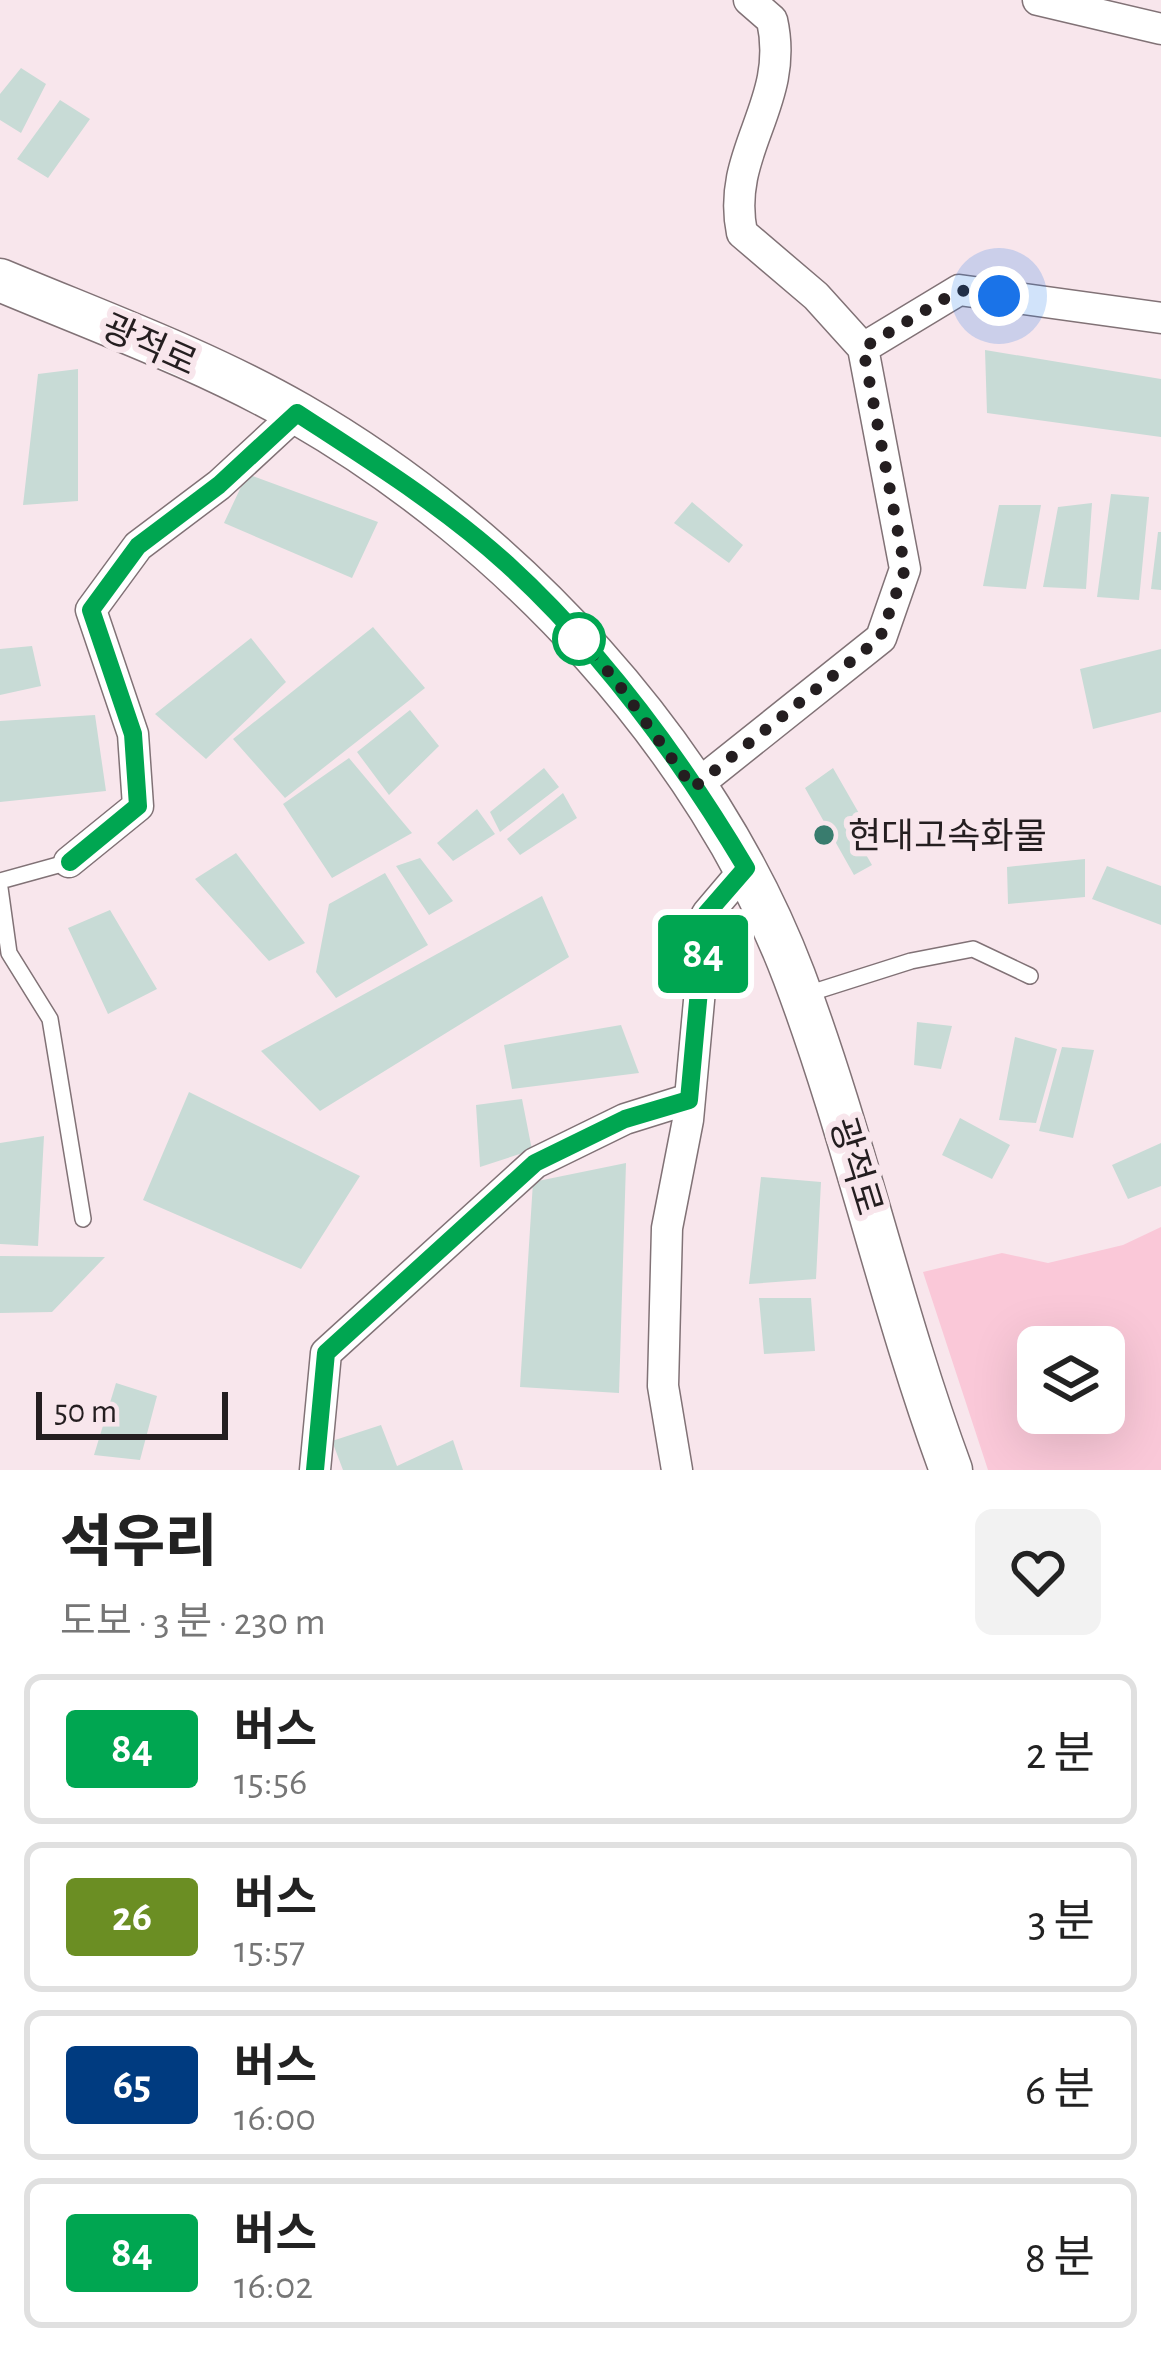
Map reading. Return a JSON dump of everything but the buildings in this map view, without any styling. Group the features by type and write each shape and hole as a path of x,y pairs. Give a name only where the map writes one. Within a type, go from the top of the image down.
{"main road":[{"name":"광적로","path":"0,280 297,413 383,468 504,561 614,678 746,868 801,996 951,1470"}],"street":[{"path":"693,788 880,638 905,569 863,348 816,296 742,232 737,187 778,69 772,20 749,0"},
{"path":"1038,0 1161,29"},
{"path":"863,348 959,290 1161,318"},
{"path":"70,862 138,806 133,734 91,610 138,546 219,485 297,413"},
{"path":"676,1470 663,1386 668,1228 689,1100 706,914 746,868"},
{"path":"315,1470 326,1353 535,1163 625,1119 689,1100"}],"lane":[{"path":"70,862 2,880 9,953 50,1019 82,1219"},
{"path":"801,996 911,961 973,949 1030,976"}],"shaded area":[{"path":"1161,1227 1161,1470 988,1470 923,1272 1002,1253 1048,1263 1123,1245"}],"bus line":[{"name":"84","path":"70,862 138,806 133,734 91,610 138,546 219,485 297,413 446,515 504,561 551,607 614,678 746,868 706,914 689,1100 625,1119 535,1163 326,1353 315,1470"}],"place":[{"name":"현대고속화물","path":"824,835"}],"route":[{"path":"579,639 614,678 693,788 880,638 905,569 863,348 959,290 999,296"}]}
